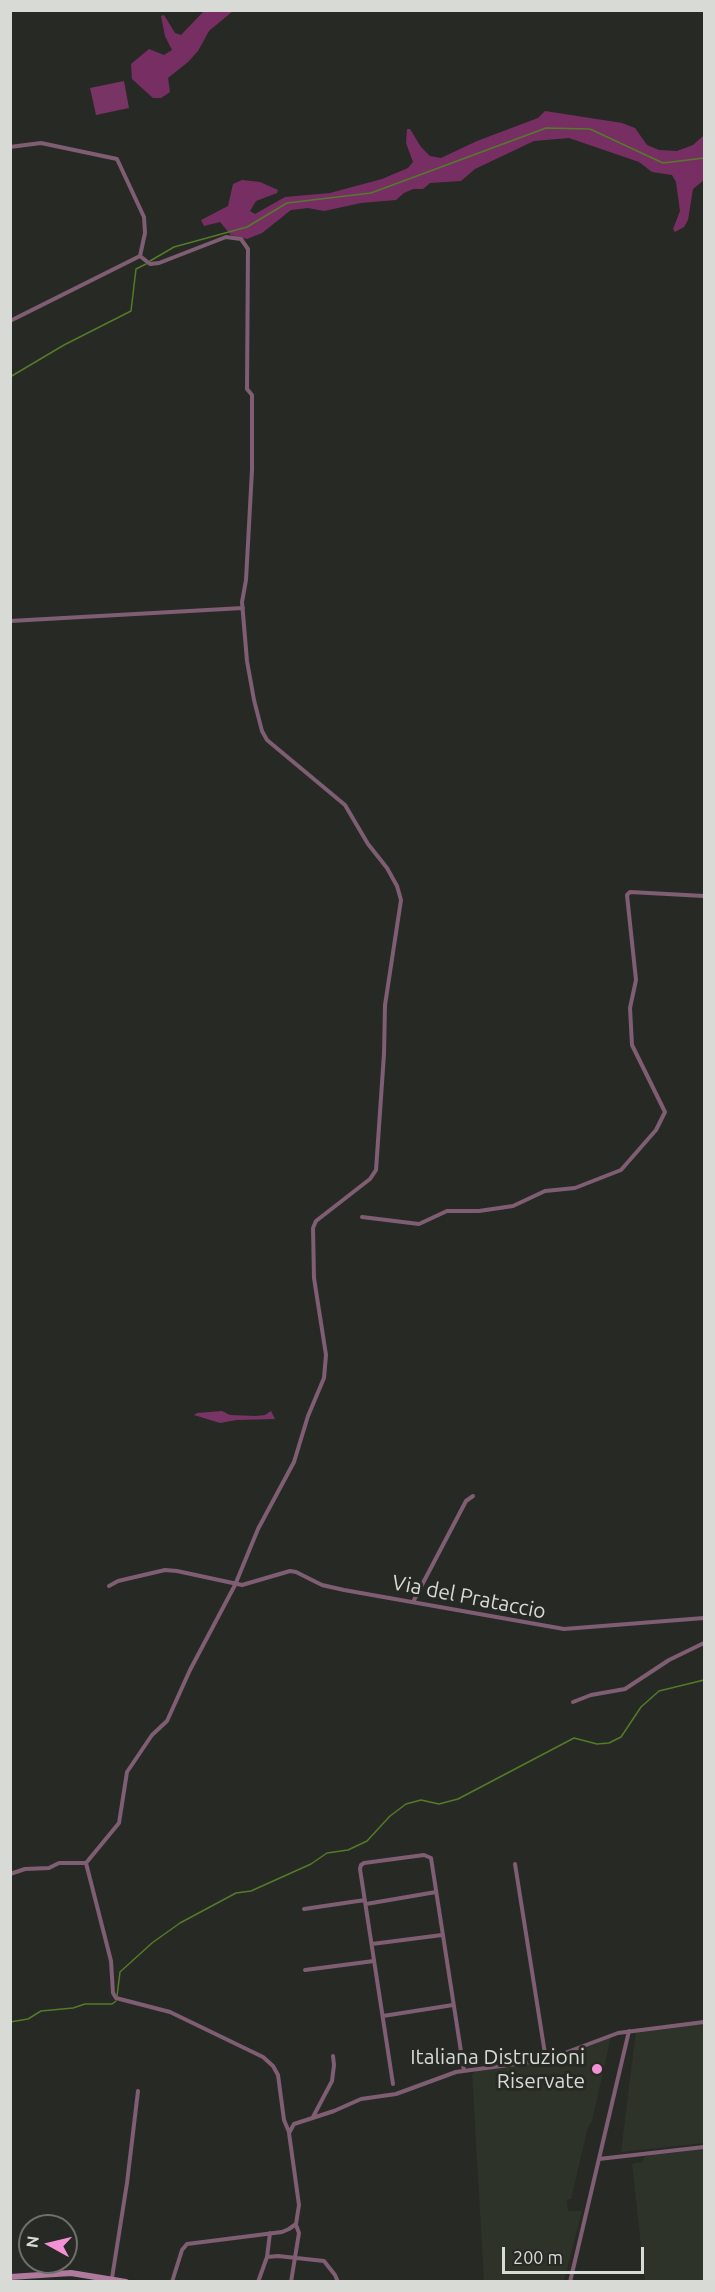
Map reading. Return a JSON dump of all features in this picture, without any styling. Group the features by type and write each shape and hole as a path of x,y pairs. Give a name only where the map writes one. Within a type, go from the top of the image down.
{"street":[{"path":"10,147 41,143 117,159 144,216 145,233 140,256"},
{"path":"10,1874 27,1869 49,1868 59,1863 86,1863 117,1828 127,1772 152,1735 167,1721 190,1670 235,1585 258,1529 296,1458 306,1420 325,1375 326,1355 314,1278 313,1225 369,1181 376,1170 386,999 400,905 397,886 345,805 267,740 262,731 247,661 243,608 252,470 252,395 248,389 248,249 241,239 226,237 155,264 150,264 140,256"},
{"path":"10,321 140,256"},
{"path":"10,621 243,608"},
{"path":"362,1217 419,1224 452,1210 479,1211 513,1206 545,1191 574,1188 621,1170 656,1130 665,1114 632,1045 630,1008 636,980 627,895 630,892 705,896"},
{"path":"413,1602 466,1501 473,1496"},
{"path":"109,1586 118,1581 168,1570 235,1585"},
{"name":"Via del Prataccio","path":"235,1585 255,1583 280,1572 290,1571 327,1586 502,1620 564,1629 705,1618"},
{"path":"573,1702 596,1694 625,1689 669,1660 705,1643"},
{"path":"393,2084 361,1864 424,1855 431,1858 464,2071"},
{"path":"86,1863 111,1961 114,1995 121,2000 170,2012 255,2052 267,2061 279,2075 284,2120 289,2133 299,2205 296,2224 298,2233 291,2282"},
{"path":"515,1864 546,2060"},
{"path":"304,1909 436,1892"},
{"path":"372,1944 442,1935"},
{"path":"305,1970 374,1960"},
{"path":"383,2016 453,2005"},
{"path":"289,2133 293,2125 338,2110 361,2099 396,2094 464,2071 546,2060 601,2037 629,2031 705,2022"},
{"path":"570,2282 629,2031"},
{"path":"312,2117 332,2081 333,2056"},
{"path":"112,2278 138,2091"},
{"path":"598,2159 705,2147"},
{"path":"172,2282 182,2250 188,2244 201,2240 285,2231 296,2224"},
{"path":"258,2282 267,2257 270,2233"},
{"path":"267,2257 324,2261 338,2282"},
{"path":"10,2277 71,2273 126,2282"}],"shaded area":[{"path":"204,11 233,11 209,31 198,51 168,78 170,92 161,98 153,98 132,79 131,64 149,49 164,55 172,50 165,36 161,16 164,15 175,33 181,35"},
{"path":"124,81 129,108 96,115 90,88"},
{"path":"545,111 622,123 635,128 647,145 659,150 677,151 693,145 703,136 704,180 693,189 688,220 684,227 675,232 673,229 680,211 676,182 672,175 652,172 639,162 569,138 534,141 475,169 461,181 430,183 423,189 413,189 404,193 396,200 361,203 324,211 308,208 291,210 262,233 247,239 231,235 220,222 204,226 201,220 228,206 233,184 242,180 260,182 278,190 277,193 256,201 250,211 255,214 285,197 330,193 382,179 408,168 413,162 406,143 407,129 410,129 421,147 430,156 441,158 477,141 538,118"},
{"path":"222,1411 230,1415 256,1416 265,1415 271,1411 275,1419 220,1423 194,1415"},
{"path":"704,2024 704,2143 621,2152 636,2031"},
{"path":"611,2036 592,2121 588,2127 571,2199 567,2199 568,2211 582,2211 564,2281 484,2281 472,2074 476,2071 543,2062"},
{"path":"704,2149 704,2281 645,2281 632,2164 642,2162 645,2156"}],"waterway":[{"path":"150,261 174,247 247,227 287,203 371,193 546,128 590,129 663,163 704,158"},
{"path":"10,377 64,345 131,311 136,269 146,264"},
{"path":"117,1996 120,1972 152,1943 180,1923 236,1893 251,1891 311,1864 327,1853 348,1850 367,1841 390,1816 406,1804 421,1800 439,1804 458,1799 574,1738 597,1744 609,1743 621,1737 641,1707 659,1691 704,1680"},
{"path":"10,2022 28,2019 41,2011 73,2008 85,2004 112,2004 116,2001"}],"place":[{"name":"Italiana Distruzioni Riservate","path":"597,2069"}]}
